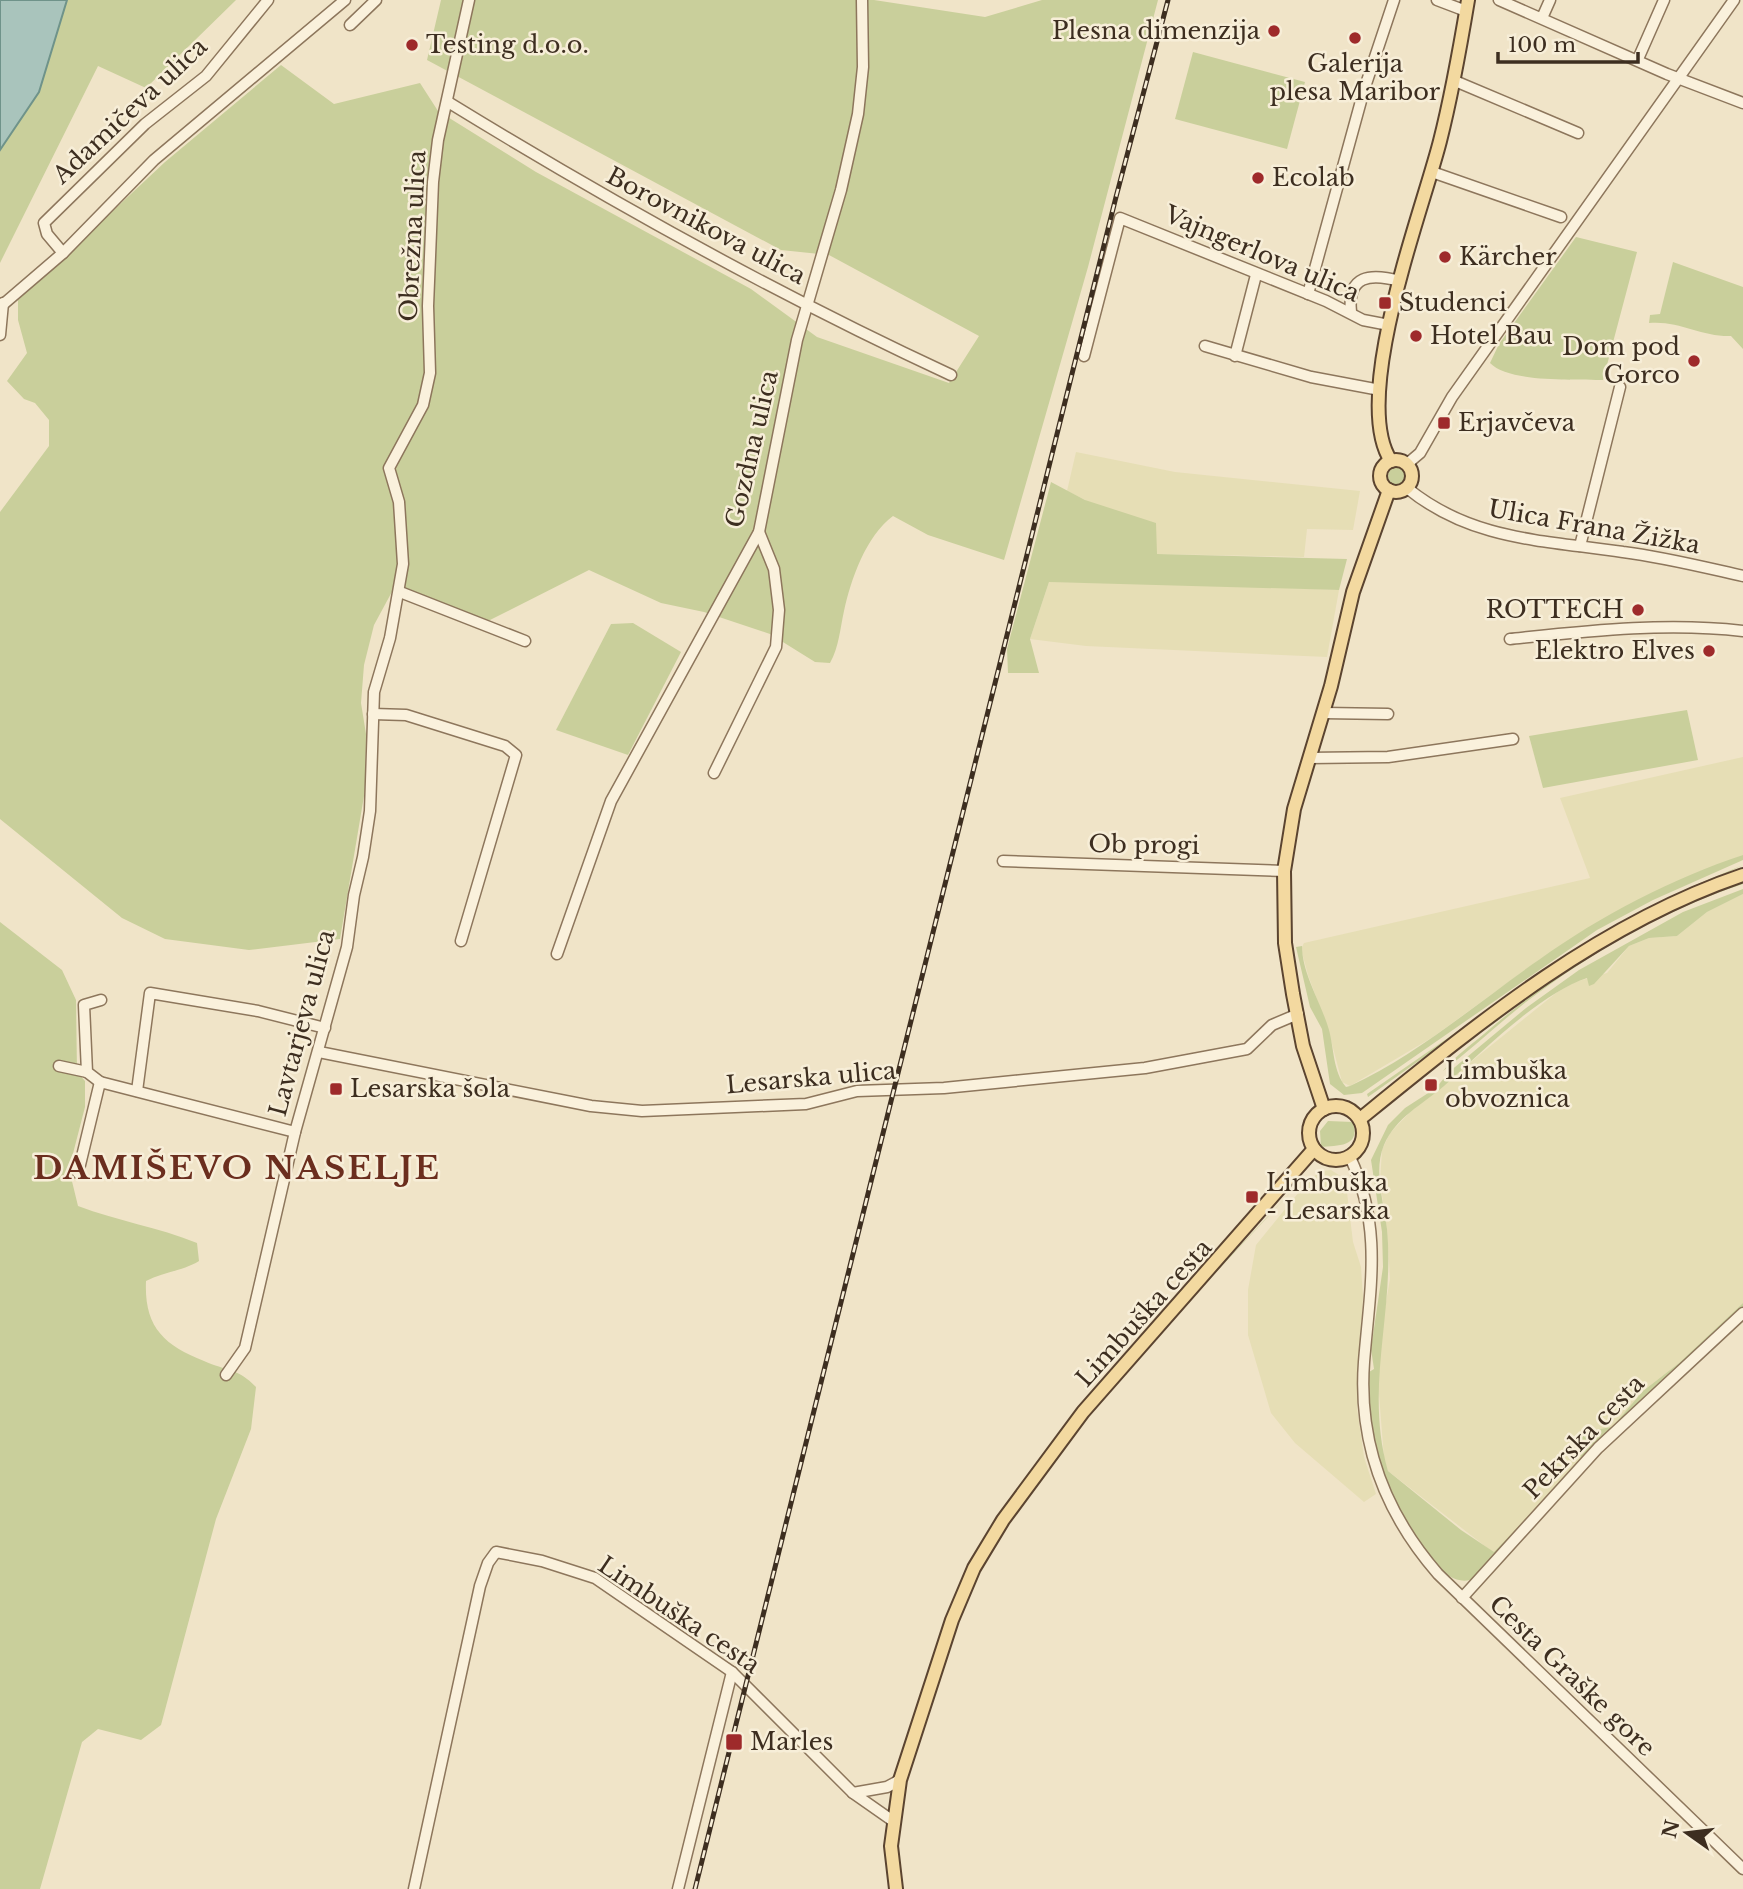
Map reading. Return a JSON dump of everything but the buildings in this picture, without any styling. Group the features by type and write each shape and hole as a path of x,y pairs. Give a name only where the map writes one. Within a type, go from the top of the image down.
{"main road":[{"path":"1390,490 1407,488 1412,476 1408,464 1391,461 1382,448 1380,390 1389,325 1455,81 1467,6"},
{"path":"1390,490 1381,477 1383,467 1391,461"},
{"path":"1324,1109 1305,1055 1285,943 1284,871 1294,809 1324,713 1360,568 1390,490"},
{"path":"1360,1119 1546,976 1590,947 1674,901 1743,875"},
{"path":"1331,1106 1348,1108 1360,1119 1362,1140 1350,1157 1326,1158 1314,1149 1310,1126 1324,1109 1331,1106"},
{"name":"Limbuška cesta","path":"896,1889 891,1846 900,1780 963,1592 1003,1520 1083,1412 1314,1149"}],"street":[{"name":"Adamičeva ulica","path":"63,253 47,234 44,223 145,124 205,76 268,0"},
{"path":"0,335 1,305 63,253 154,160 345,0"},
{"path":"350,25 376,0"},
{"name":"Obrežna ulica","path":"388,468 423,405 430,373 428,306 433,181 438,140 469,0"},
{"name":"Gozdna ulica","path":"557,954 611,801 759,532 797,340 841,190 858,114 863,67 862,0"},
{"path":"1308,294 1364,90 1394,0"},
{"path":"1437,0 1467,6"},
{"path":"1499,0 1743,103"},
{"path":"1542,18 1550,0"},
{"path":"1638,59 1664,0"},
{"path":"1408,464 1420,453 1452,397 1734,0"},
{"path":"1455,81 1577,133"},
{"name":"Borovnikova ulica","path":"448,102 617,203 808,304 951,375"},
{"path":"1432,172 1561,217"},
{"name":"Vajngerlova ulica","path":"1084,356 1120,218 1351,312 1363,320 1389,325"},
{"path":"1235,356 1256,275"},
{"path":"1351,312 1349,298 1356,282 1366,277 1400,281"},
{"path":"1205,346 1311,377 1380,390"},
{"path":"1580,546 1620,387"},
{"name":"Lavtarjeva ulica","path":"226,1375 244,1348 295,1132 347,947 370,811 376,677 390,638 403,564 399,502 388,468"},
{"name":"Ulica Frana Žižka","path":"1407,488 1437,510 1476,528 1662,558 1743,576"},
{"path":"714,774 776,648 779,610 774,569 759,532"},
{"path":"400,592 525,640"},
{"path":"1510,639 1651,627 1689,626 1743,631"},
{"path":"1324,713 1388,714"},
{"path":"373,714 406,715 505,746 516,755 461,941"},
{"path":"1309,758 1388,757 1513,739"},
{"name":"Ob progi","path":"1003,861 1284,871"},
{"path":"137,1091 150,993 258,1011 325,1028"},
{"path":"88,1072 84,1005 101,1000"},
{"name":"Lesarska ulica","path":"319,1052 592,1106 642,1111 806,1104 857,1091 944,1088 1145,1068 1247,1049 1272,1026 1298,1014"},
{"path":"59,1066 88,1072 100,1082 295,1132"},
{"path":"78,1173 100,1082"},
{"name":"Cesta Graške gore","path":"1350,1157 1367,1202 1372,1230 1373,1264 1364,1363 1364,1412 1371,1450 1388,1501 1421,1554 1462,1598 1743,1869"},
{"name":"Pekrska cesta","path":"1462,1598 1598,1448 1743,1313"},
{"name":"Limbuška cesta","path":"414,1889 480,1587 488,1563 496,1552 542,1561 595,1578 732,1672 816,1759 853,1793 893,1821"},
{"path":"678,1889 732,1672"},
{"path":"853,1793 887,1787 900,1780"}],"shaded area":[{"path":"1076,452 1175,472 1360,491 1353,530 1307,529 1304,557 1157,554 1085,500 1067,491"},
{"path":"1049,582 1339,590 1327,657 1086,646 1030,639"},
{"path":"1743,757 1743,855 1655,892 1596,924 1540,959 1433,1037 1350,1086 1342,1082 1328,1029 1308,975 1301,949 1304,943 1590,878 1560,798"},
{"path":"1743,894 1743,1303 1679,1363 1643,1391 1612,1427 1593,1430 1579,1452 1581,1456 1577,1465 1494,1553 1388,1471 1384,1458 1378,1382 1381,1331 1390,1279 1387,1228 1380,1182 1382,1150 1390,1133 1415,1107 1556,993 1575,982 1607,973 1629,946 1649,938 1677,936 1707,912"},
{"path":"1331,1170 1342,1177 1346,1184 1353,1242 1361,1267 1363,1297 1357,1408 1364,1457 1376,1494 1364,1502 1295,1443 1271,1413 1248,1335 1248,1290 1256,1245 1308,1181 1321,1171"}],"green space":[{"path":"67,0 236,0 146,88 98,66 0,263 0,150 39,92"},
{"path":"441,0 874,0 985,17 1042,0 1158,0 1088,267 1004,560 928,535 893,516 875,535 861,559 851,585 830,663 815,662 770,634 704,612 661,603 589,570 486,622 394,588 374,625 364,665 361,703 366,734 365,790 340,939 249,950 165,939 122,918 0,819 0,512 49,446 49,420 35,403 24,399 7,381 27,353 18,320 18,300 165,162 281,65 334,104 420,83 438,111 536,172 751,289 817,337 949,383 979,336 829,255 781,250 427,60"},
{"path":"1193,52 1305,82 1287,149 1175,119"},
{"path":"1576,237 1637,252 1603,380 1544,379 1499,369 1490,363 1499,344"},
{"path":"1673,262 1743,287 1743,349 1731,336 1720,336 1670,324 1649,323 1650,315 1660,314"},
{"path":"1397,467 1403,470 1406,476 1403,482 1397,485 1391,482 1388,476 1391,470"},
{"path":"1051,482 1085,500 1156,523 1157,554 1347,559 1339,590 1049,582 1030,639 1039,673 1008,673 1007,649"},
{"path":"633,623 681,652 628,755 556,730 611,624"},
{"path":"1687,710 1698,760 1543,788 1529,736"},
{"path":"1743,855 1743,860 1653,900 1597,930 1362,1093 1344,1095 1330,1084 1322,1029 1310,1007 1296,947 1302,946 1308,978 1326,1020 1336,1067 1346,1087 1400,1059 1587,928 1664,887"},
{"path":"1743,865 1696,888 1427,1055 1368,1097 1367,1094 1582,945 1691,887"},
{"path":"1743,882 1657,920 1577,966 1526,1002 1443,1071 1519,1005 1610,942 1675,908"},
{"path":"1743,889 1743,894 1707,912 1677,936 1649,938 1629,946 1594,984 1589,986 1587,978 1531,1010 1402,1119 1384,1145 1379,1176 1387,1229 1388,1260 1379,1409 1381,1440 1388,1471 1461,1530 1494,1552 1577,1465 1581,1456 1577,1446 1579,1439 1593,1430 1612,1427 1643,1391 1679,1363 1743,1303 1743,1308 1636,1406 1475,1578 1459,1580 1442,1571 1412,1532 1388,1484 1373,1438 1369,1372 1374,1369 1371,1349 1383,1267 1382,1232 1371,1160 1388,1125 1405,1108 1436,1088 1449,1072 1526,1008 1579,970 1683,912"},
{"path":"0,922 62,970 76,1000 77,1072 85,1081 85,1107 69,1169 78,1206 197,1243 199,1261 146,1281 148,1310 159,1332 167,1341 190,1355 237,1373 256,1387 251,1429 216,1519 161,1725 141,1740 98,1729 82,1742 40,1889 0,1889"},
{"path":"1328,1121 1353,1122 1354,1137 1346,1144 1321,1147 1320,1131"},
{"path":"1307,1175 1190,1300 1189,1300"}],"water":[{"path":"0,0 67,0 39,92 0,150"}],"railway":[{"path":"695,1889 1116,197 1168,0"}],"place":[{"name":"Plesna dimenzija","path":"1274,31"},
{"name":"Galerija plesa Maribor","path":"1355,38"},
{"name":"Testing d.o.o.","path":"412,45"},
{"name":"Ecolab","path":"1258,178"},
{"name":"Kärcher","path":"1445,257"},
{"name":"Studenci","path":"1385,303"},
{"name":"Hotel Bau","path":"1416,336"},
{"name":"Dom pod Gorco","path":"1694,361"},
{"name":"Erjavčeva","path":"1444,423"},
{"name":"ROTTECH","path":"1638,610"},
{"name":"Elektro Elves","path":"1709,651"},
{"name":"Limbuška obvoznica","path":"1431,1085"},
{"name":"Lesarska šola","path":"336,1089"},
{"name":"Limbuška - Lesarska","path":"1252,1197"},
{"name":"Marles","path":"734,1742"}],"district":[{"name":"DAMIŠEVO NASELJE","path":"237,1168"}]}
